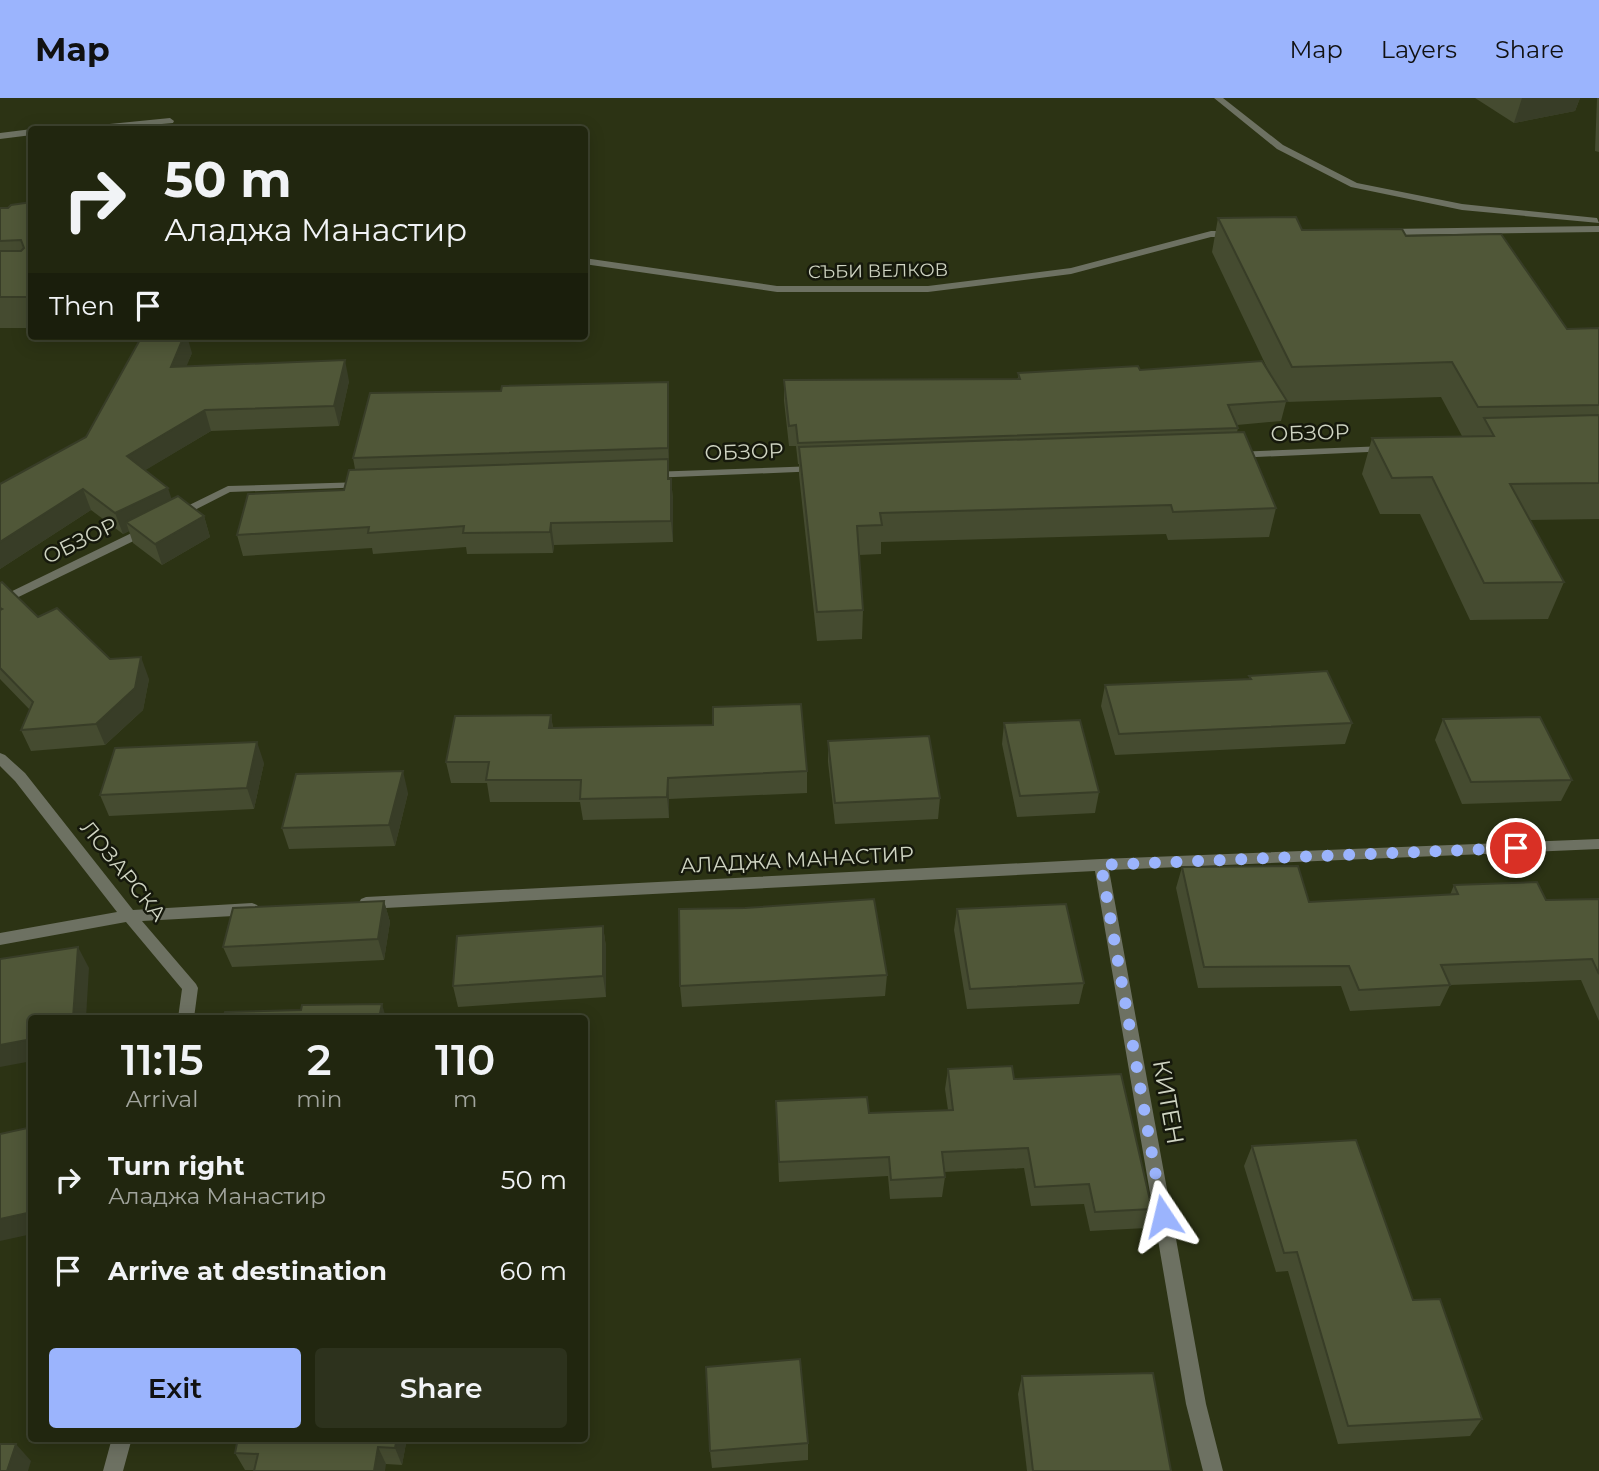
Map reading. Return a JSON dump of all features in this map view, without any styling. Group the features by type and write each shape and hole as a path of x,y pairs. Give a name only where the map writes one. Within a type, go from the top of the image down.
{"street":[{"path":"1218,98 1280,147 1354,185 1462,207 1599,222"},
{"path":"105,126 170,121"},
{"path":"0,136 28,132"},
{"path":"1377,232 1599,229"},
{"name":"СЪБИ ВЕЛКОВ","path":"588,262 777,289 929,289 1071,271 1211,234 1239,234"},
{"name":"ОБЗОР","path":"1219,455 1399,449"},
{"name":"ОБЗОР","path":"633,475 828,469"},
{"path":"168,519 228,489 381,484"},
{"name":"ОБЗОР","path":"0,602 156,525"},
{"name":"ЛОЗАРСКА","path":"0,758 20,777 129,916 190,988 186,1015"},
{"name":"АЛАДЖА МАНАСТИР","path":"351,904 1101,865 1599,844"},
{"name":"КИТЕН","path":"1101,865 1196,1404 1213,1471"},
{"path":"0,939 129,916 267,908"},
{"path":"113,1471 121,1442"}],"building":[{"path":"28,203 28,297 0,297 0,251 21,251 24,248 21,240 0,241 0,208 8,208 11,205"},
{"path":"1296,217 1302,230 1402,229 1406,236 1501,234 1567,329 1599,328 1599,405 1478,407 1452,362 1292,367 1218,218"},
{"path":"140,340 182,340 171,367 345,360 334,406 205,410 127,456 168,488 115,513 83,489 0,542 0,484 86,437"},
{"path":"1262,361 1287,401 1228,405 1238,428 798,443 796,425 789,426 784,380 1020,379 1018,373 1138,366 1140,370"},
{"path":"668,382 668,448 353,458 370,393 501,391 502,386"},
{"path":"1599,415 1599,483 1510,484 1564,582 1484,583 1432,477 1392,478 1372,438 1494,436 1484,418"},
{"path":"1244,432 1276,508 1173,512 1171,505 880,513 882,525 857,526 863,610 817,612 799,447"},
{"path":"668,459 671,521 551,523 550,532 463,533 464,526 368,533 369,527 237,535 248,494 344,490 349,470"},
{"path":"178,496 204,516 155,544 126,522"},
{"path":"2,582 38,617 57,608 110,659 141,657 135,688 96,724 21,730 33,702 0,668"},
{"path":"1327,671 1352,723 1119,734 1105,685 1251,679 1249,676"},
{"path":"801,704 807,771 668,778 667,797 580,799 581,780 486,780 489,762 446,762 455,716 551,715 549,728 713,725 713,707"},
{"path":"1540,717 1572,780 1471,782 1443,719"},
{"path":"1080,720 1099,792 1020,796 1004,723"},
{"path":"929,736 940,798 835,803 828,741"},
{"path":"257,742 247,788 100,795 115,748"},
{"path":"403,771 389,825 282,828 296,774"},
{"path":"1298,866 1309,902 1458,894 1454,885 1537,882 1546,900 1599,899 1599,974 1592,959 1441,965 1450,985 1359,990 1349,966 1204,967 1182,867"},
{"path":"874,899 887,975 680,986 679,909 745,908"},
{"path":"384,901 378,939 223,947 233,908"},
{"path":"1066,904 1084,983 970,989 957,909"},
{"path":"603,926 603,976 453,986 457,936"},
{"path":"78,947 73,1015 28,1015 28,1040 0,1045 0,959"},
{"path":"382,1004 380,1015 224,1015 225,1012 301,1010 302,1005"},
{"path":"1012,1066 1014,1079 1121,1074 1152,1209 1095,1212 1089,1184 1035,1187 1028,1148 942,1152 945,1177 891,1180 889,1157 779,1162 776,1101 867,1097 869,1113 953,1110 948,1069"},
{"path":"28,1128 28,1213 0,1219 0,1134"},
{"path":"1356,1140 1413,1300 1440,1299 1482,1419 1348,1426 1297,1252 1284,1253 1252,1146"},
{"path":"800,1359 808,1443 710,1451 706,1367"},
{"path":"1153,1373 1171,1471 1033,1471 1022,1376"},
{"path":"237,1442 396,1442 395,1448 378,1447 374,1471 254,1471 258,1454 235,1453"},
{"path":"0,1444 16,1444 7,1471 0,1471"}],"route":[{"path":"1163,1216 1101,865 1516,848"}]}
